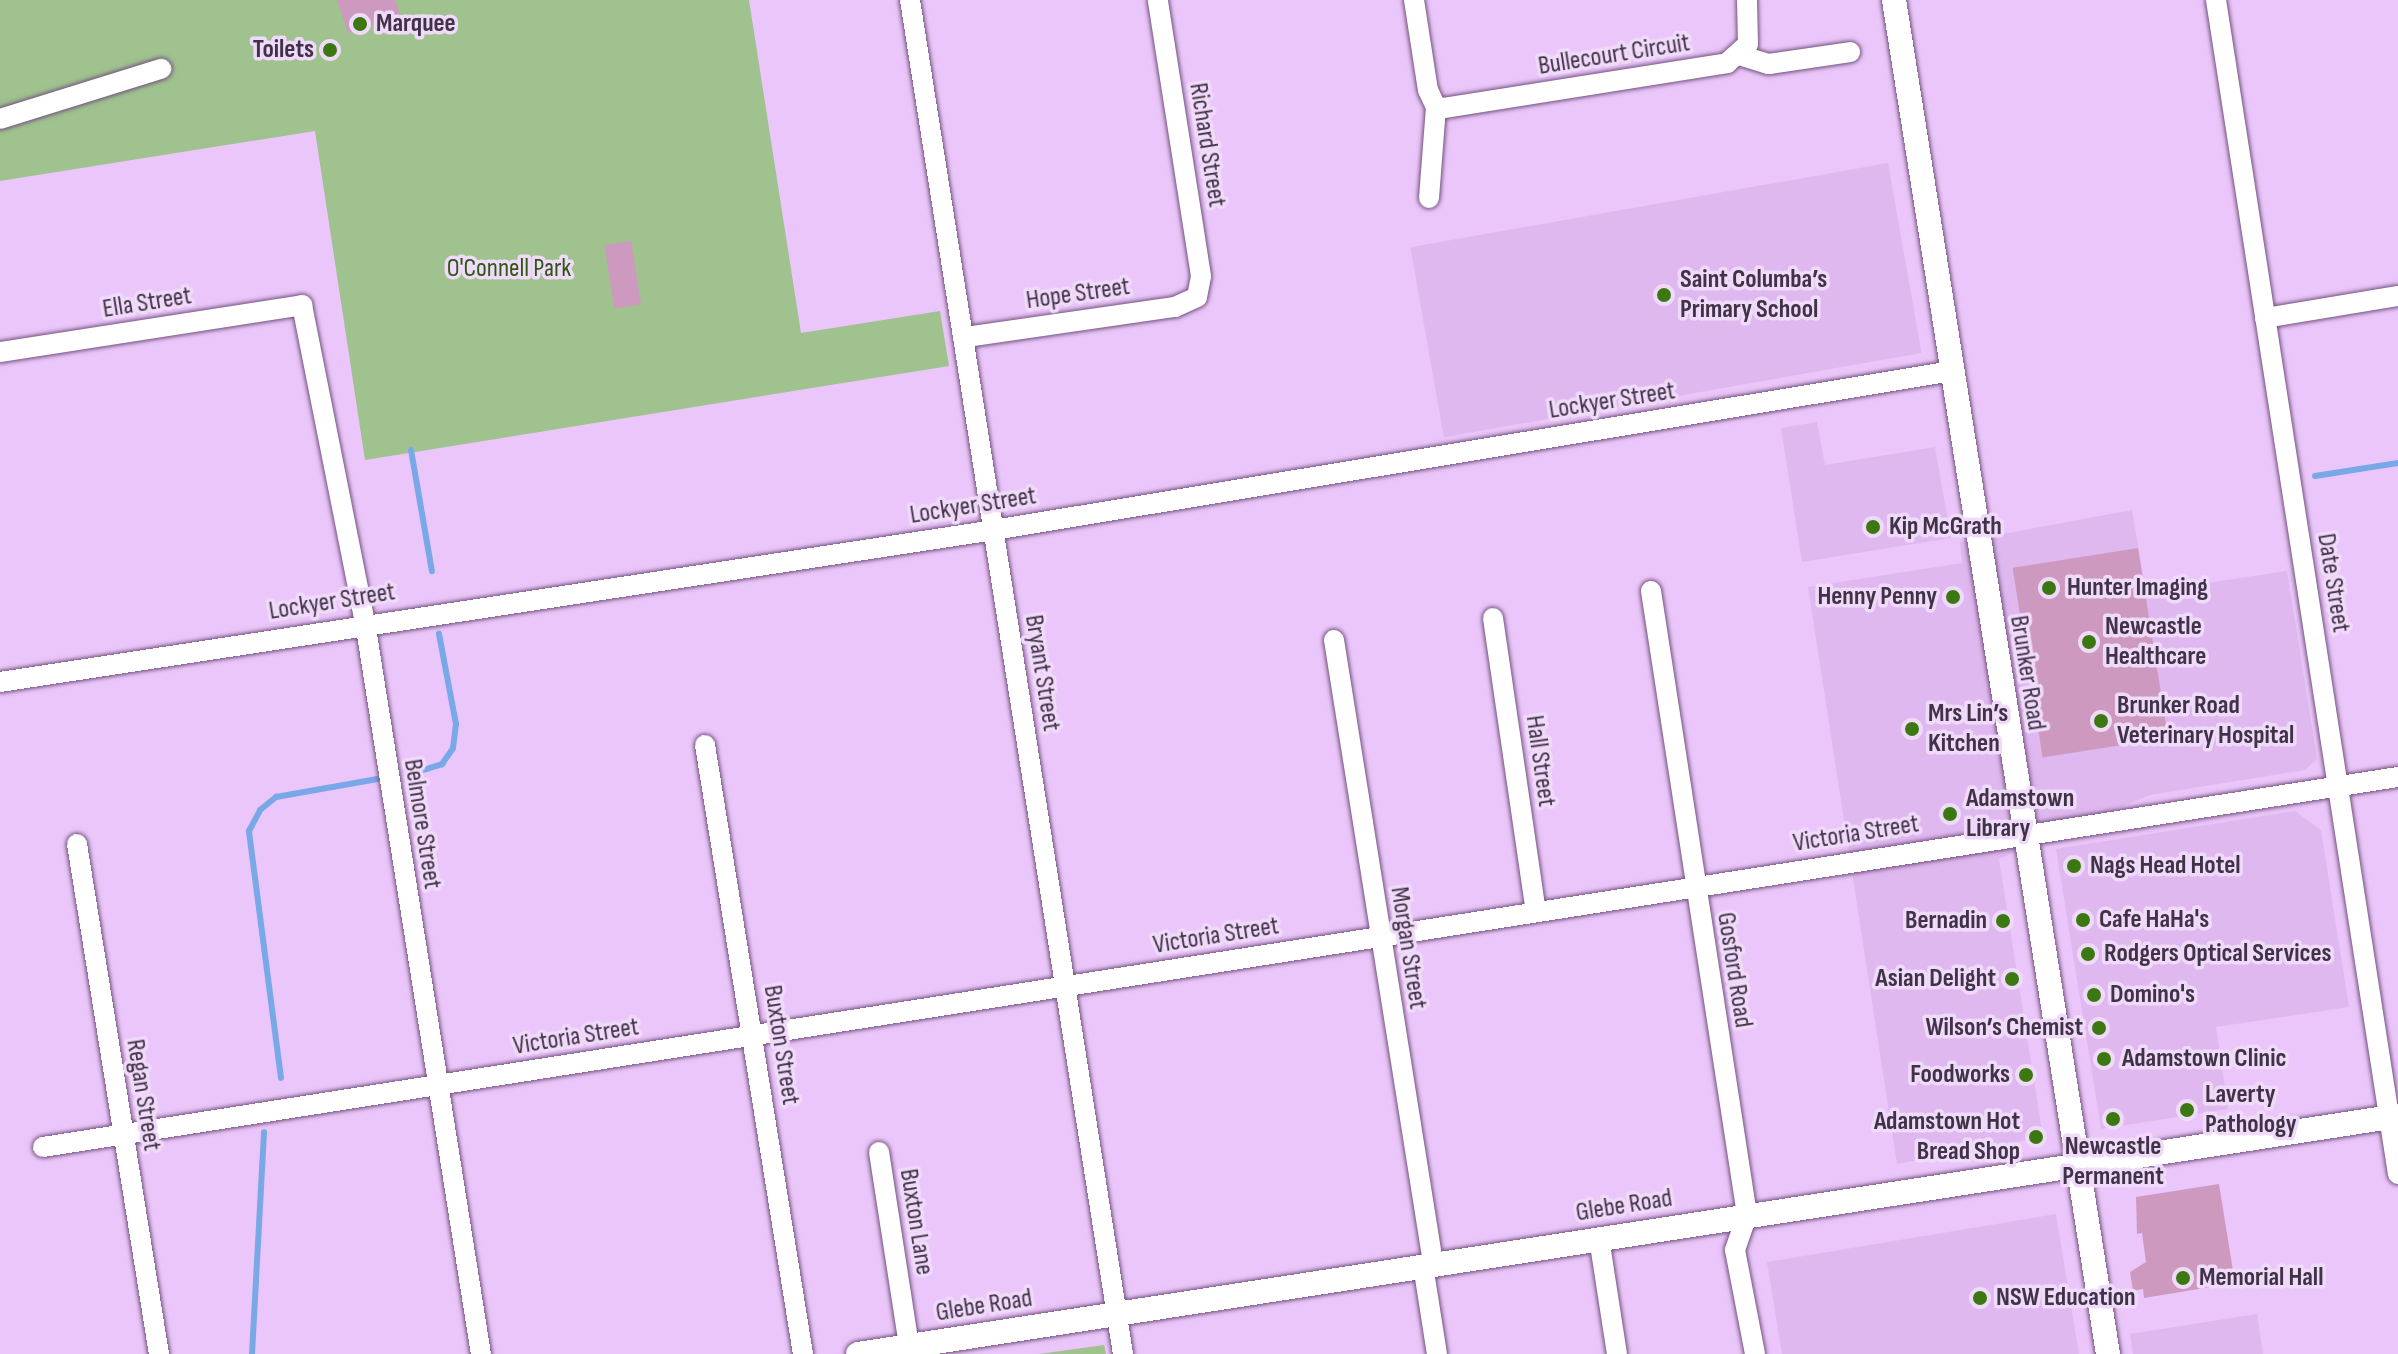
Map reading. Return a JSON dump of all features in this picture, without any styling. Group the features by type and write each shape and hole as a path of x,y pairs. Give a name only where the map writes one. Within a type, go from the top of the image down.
{"main road":[{"name":"Brunker Road","path":"1894,0 2108,1354"},
{"name":"Glebe Road","path":"858,1354 2394,1116"}],"street":[{"name":"Bryant Street","path":"910,0 966,337 1123,1354"},
{"name":"Richard Street","path":"1158,0 1201,276 1197,297"},
{"path":"1414,0 1428,90 1436,107 1429,198"},
{"path":"1747,0 1751,24 1748,44 1739,55 1769,64 1850,52"},
{"name":"Date Street","path":"2216,0 2394,1116 2398,1174"},
{"name":"Bullecourt Circuit","path":"1436,107 1711,67 1739,55"},
{"path":"0,119 161,69"},
{"path":"2265,318 2398,296"},
{"name":"Hope Street","path":"966,337 1175,307 1197,297"},
{"name":"Ella Street","path":"0,352 302,305"},
{"name":"Belmore Street","path":"302,305 365,622 481,1354"},
{"name":"Lockyer Street","path":"0,682 365,622 994,530 1952,371"},
{"name":"Gosford Road","path":"1651,591 1694,888 1747,1215 1735,1250 1755,1354"},
{"name":"Hall Street","path":"1493,618 1536,911"},
{"name":"Morgan Street","path":"1334,640 1428,1264 1437,1354"},
{"name":"Buxton Street","path":"705,745 803,1354"},
{"name":"Victoria Street","path":"43,1147 1694,888 2024,833 2398,777"},
{"name":"Regan Street","path":"77,844 159,1354"},
{"name":"Buxton Lane","path":"879,1152 909,1346"},
{"path":"1599,1238 1617,1354"}],"shaded area":[{"name":"Saint Columba’s Primary School","path":"1888,163 1922,353 1444,437 1410,247"},
{"path":"1817,422 1825,465 1935,447 1951,538 1802,562 1781,428"},
{"path":"2132,510 2146,592 2287,571 2317,759 2305,770 2150,795 1999,859 2043,1137 1897,1164 1808,587 1962,563 1960,542"},
{"path":"2295,811 2321,830 2349,1007 2216,1027 2228,1109 2101,1129 2056,849"},
{"name":"NSW Education","path":"2056,1214 2079,1354 1782,1354 1767,1262"},
{"path":"2257,1314 2263,1354 2133,1354 2130,1334"}],"green space":[{"name":"O'Connell Park","path":"0,0 749,0 801,333 940,311 949,366 365,460 315,131 0,181"},
{"path":"1104,1345 1106,1354 1039,1354"}],"building":[{"name":"Marquee","path":"337,0 395,0 400,15 348,33"},
{"path":"631,241 641,304 614,308 604,245"},
{"name":"Newcastle Healthcare","path":"2138,548 2168,738 2043,758 2013,568"},
{"path":"2219,1184 2235,1283 2144,1298 2143,1289 2133,1291 2130,1272 2146,1262 2142,1233 2137,1234 2136,1197"}],"waterway":[{"path":"411,450 432,571"},
{"path":"2315,476 2398,463"},
{"path":"410,774 442,764 453,748 456,724 439,634"},
{"path":"281,1078 249,831 260,810 276,797 377,779"},
{"path":"252,1354 264,1132"}],"place":[{"name":"Marquee","path":"360,24"},
{"name":"Toilets","path":"330,50"},
{"name":"Saint Columba’s Primary School","path":"1664,295"},
{"name":"Kip McGrath","path":"1873,527"},
{"name":"Hunter Imaging","path":"2049,588"},
{"name":"Henny Penny","path":"1953,597"},
{"name":"Newcastle Healthcare","path":"2089,642"},
{"name":"Brunker Road Veterinary Hospital","path":"2101,721"},
{"name":"Mrs Lin’s Kitchen","path":"1912,729"},
{"name":"Adamstown Library","path":"1950,814"},
{"name":"Nags Head Hotel","path":"2074,866"},
{"name":"Cafe HaHa's","path":"2083,920"},
{"name":"Bernadin","path":"2003,921"},
{"name":"Rodgers Optical Services","path":"2088,954"},
{"name":"Asian Delight","path":"2012,979"},
{"name":"Domino's","path":"2094,995"},
{"name":"Wilson’s Chemist","path":"2099,1028"},
{"name":"Adamstown Clinic","path":"2104,1059"},
{"name":"Foodworks","path":"2026,1075"},
{"name":"Laverty Pathology","path":"2187,1110"},
{"name":"Newcastle Permanent","path":"2113,1119"},
{"name":"Adamstown Hot Bread Shop","path":"2036,1137"},
{"name":"Memorial Hall","path":"2183,1278"},
{"name":"NSW Education","path":"1980,1298"}]}
